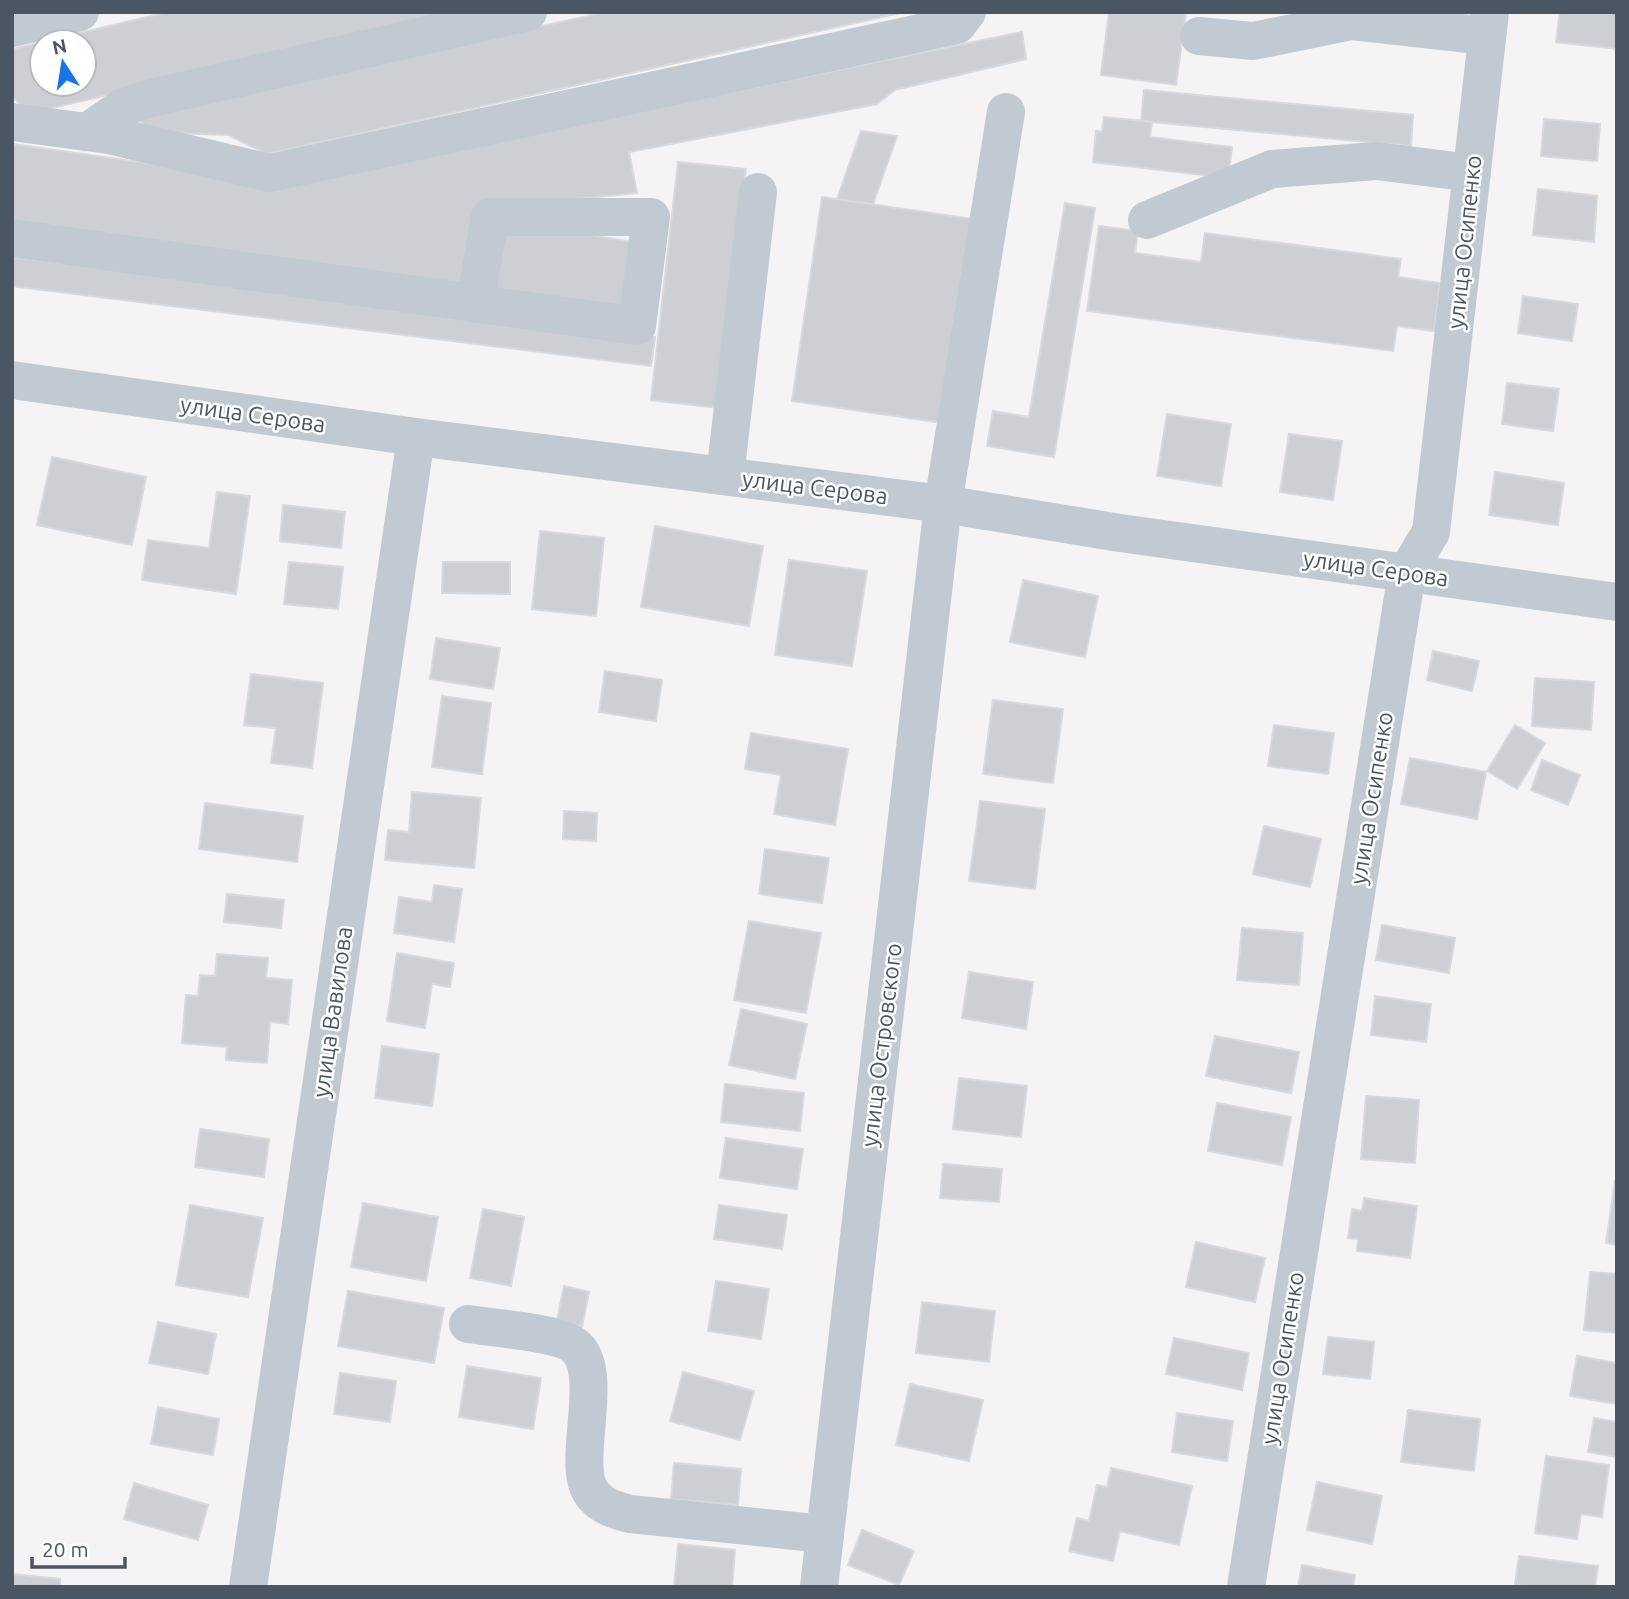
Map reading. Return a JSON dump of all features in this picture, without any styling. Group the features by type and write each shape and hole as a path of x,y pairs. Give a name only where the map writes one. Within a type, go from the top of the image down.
{"street":[{"path":"12,28 80,12"},
{"path":"86,132 123,107 151,98 528,12"},
{"path":"12,122 109,135 270,173 957,25 967,12"},
{"path":"1199,36 1253,41 1349,16 1488,24"},
{"name":"улица Осипенко","path":"1246,1587 1406,572 1431,532 1488,24"},
{"name":"улица Островского","path":"819,1587 943,504 1006,112"},
{"path":"1147,220 1272,169 1376,162 1472,173"},
{"path":"725,476 758,192"},
{"path":"12,238 475,304 637,326 651,217 490,217 475,304"},
{"name":"улица Серова","path":"12,380 416,437 943,504 1120,533 1617,602"},
{"name":"улица Вавилова","path":"248,1587 416,437"},
{"path":"468,1324 570,1343 582,1355 589,1371 586,1475 591,1493 607,1507 630,1514 825,1534"}],"building":[{"path":"168,12 461,12 98,97 98,29"},
{"path":"606,12 905,12 267,154 228,135 171,133 144,127 138,115"},
{"path":"1109,12 1186,12 1176,85 1101,75"},
{"path":"1560,12 1617,12 1617,49 1556,42"},
{"path":"1022,32 1026,59 895,90 877,104 629,152 637,193 483,208 466,287 12,222 12,144 216,173 262,189"},
{"path":"28,45 28,98 95,98 31,113 12,97 12,49"},
{"path":"1144,90 1413,115 1411,146 1141,121"},
{"path":"1104,117 1152,122 1150,137 1232,147 1228,178 1093,162 1096,131 1102,132"},
{"path":"1544,119 1600,124 1597,161 1541,156"},
{"path":"861,131 897,136 873,204 837,199"},
{"path":"678,162 746,169 718,408 651,400"},
{"path":"1538,189 1597,196 1594,242 1533,235"},
{"path":"822,197 973,219 943,423 792,401"},
{"path":"1065,203 1095,208 1054,457 987,446 993,411 1029,417"},
{"path":"499,222 635,242 625,307 489,287"},
{"path":"1099,226 1138,231 1135,253 1201,262 1205,233 1401,259 1398,277 1440,283 1434,331 1397,326 1393,351 1087,311"},
{"path":"12,257 655,337 651,366 12,286"},
{"path":"1523,296 1578,304 1572,341 1518,333"},
{"path":"1507,383 1559,389 1553,431 1502,424"},
{"path":"1167,414 1231,424 1221,486 1157,476"},
{"path":"1289,434 1342,441 1333,500 1280,492"},
{"path":"52,457 146,477 132,545 37,525"},
{"path":"1495,472 1564,483 1558,525 1489,515"},
{"path":"217,492 250,496 236,594 142,580 148,540 209,548"},
{"path":"283,505 345,512 341,548 280,541"},
{"path":"655,526 763,546 749,626 641,607"},
{"path":"540,531 604,538 596,616 532,609"},
{"path":"789,560 867,571 852,666 775,655"},
{"path":"289,562 343,567 338,609 284,604"},
{"path":"443,562 510,562 510,594 442,593"},
{"path":"1023,580 1098,596 1085,657 1010,642"},
{"path":"436,638 500,648 493,689 430,679"},
{"path":"1433,651 1479,661 1472,691 1427,680"},
{"path":"605,671 662,680 656,721 599,712"},
{"path":"251,674 323,683 312,768 271,763 276,728 244,725"},
{"path":"1535,678 1594,682 1591,730 1532,726"},
{"path":"442,696 491,703 482,774 432,767"},
{"path":"993,700 1063,709 1053,783 983,774"},
{"path":"1274,725 1334,733 1328,774 1268,766"},
{"path":"1515,725 1545,743 1517,789 1487,771"},
{"path":"751,733 848,749 835,825 774,814 781,775 745,769"},
{"path":"1410,758 1486,772 1477,819 1401,804"},
{"path":"1542,760 1580,775 1568,805 1531,790"},
{"path":"412,792 481,798 474,868 385,860 388,830 409,832"},
{"path":"980,801 1045,809 1035,889 969,881"},
{"path":"205,803 303,816 297,862 199,849"},
{"path":"564,811 597,813 596,841 563,839"},
{"path":"1264,826 1321,839 1310,887 1253,874"},
{"path":"765,849 829,858 822,903 759,894"},
{"path":"434,885 462,889 454,942 394,933 399,897 432,902"},
{"path":"227,894 284,900 281,928 224,922"},
{"path":"749,921 821,933 806,1013 734,1000"},
{"path":"1382,925 1455,938 1449,973 1376,960"},
{"path":"1242,928 1303,933 1299,985 1237,980"},
{"path":"397,953 454,963 450,987 432,984 425,1028 387,1021"},
{"path":"217,954 268,958 266,978 292,980 288,1024 270,1022 267,1063 226,1060 227,1047 182,1043 186,995 198,996 200,975 215,976"},
{"path":"969,972 1033,982 1026,1029 962,1018"},
{"path":"1375,996 1431,1004 1426,1042 1371,1035"},
{"path":"741,1009 807,1024 795,1079 729,1065"},
{"path":"1215,1036 1299,1052 1291,1093 1206,1076"},
{"path":"382,1046 439,1054 432,1106 375,1098"},
{"path":"959,1078 1027,1086 1021,1137 953,1129"},
{"path":"725,1084 804,1093 800,1131 721,1122"},
{"path":"1366,1096 1419,1100 1415,1163 1361,1159"},
{"path":"1217,1103 1291,1117 1282,1165 1208,1151"},
{"path":"200,1129 269,1139 264,1177 195,1167"},
{"path":"726,1138 803,1149 797,1189 720,1178"},
{"path":"943,1164 1002,1169 999,1202 940,1198"},
{"path":"1617,1181 1617,1245 1606,1243"},
{"path":"1364,1198 1417,1206 1410,1258 1357,1251 1358,1239 1348,1238 1352,1209 1362,1211"},
{"path":"363,1203 438,1217 426,1281 351,1267"},
{"path":"190,1205 263,1218 248,1297 176,1285"},
{"path":"719,1205 787,1215 782,1249 714,1239"},
{"path":"483,1209 524,1217 511,1286 470,1278"},
{"path":"1196,1242 1265,1258 1255,1302 1186,1287"},
{"path":"1590,1272 1617,1274 1617,1333 1584,1330"},
{"path":"716,1281 769,1289 761,1339 708,1331"},
{"path":"564,1286 589,1292 582,1326 557,1320"},
{"path":"348,1291 444,1308 434,1363 338,1346"},
{"path":"922,1302 995,1311 989,1362 916,1353"},
{"path":"158,1322 216,1334 208,1374 149,1363"},
{"path":"1328,1337 1374,1342 1370,1379 1323,1374"},
{"path":"1174,1338 1249,1353 1242,1390 1166,1374"},
{"path":"1577,1356 1617,1363 1617,1404 1570,1396"},
{"path":"467,1366 541,1378 533,1429 459,1417"},
{"path":"683,1372 754,1391 740,1440 670,1421"},
{"path":"340,1373 396,1381 390,1422 334,1414"},
{"path":"910,1384 983,1400 969,1461 896,1445"},
{"path":"158,1407 219,1419 213,1455 151,1444"},
{"path":"1408,1410 1480,1419 1474,1471 1401,1462"},
{"path":"1177,1413 1233,1421 1227,1461 1172,1452"},
{"path":"1594,1418 1617,1422 1617,1457 1588,1452"},
{"path":"1546,1456 1609,1465 1602,1517 1581,1514 1577,1539 1535,1533"},
{"path":"674,1463 741,1469 738,1505 671,1499"},
{"path":"1111,1468 1192,1486 1179,1545 1120,1531 1113,1561 1069,1551 1077,1518 1089,1521 1097,1485 1107,1487"},
{"path":"1317,1482 1382,1496 1372,1544 1307,1530"},
{"path":"134,1483 208,1505 198,1540 124,1519"},
{"path":"862,1530 914,1551 899,1585 848,1565"},
{"path":"678,1544 735,1550 732,1587 674,1587"},
{"path":"1519,1556 1598,1566 1595,1587 1527,1587 1515,1584"},
{"path":"1302,1565 1355,1575 1353,1587 1298,1587"},
{"path":"12,1574 60,1579 60,1587 12,1587"}]}
